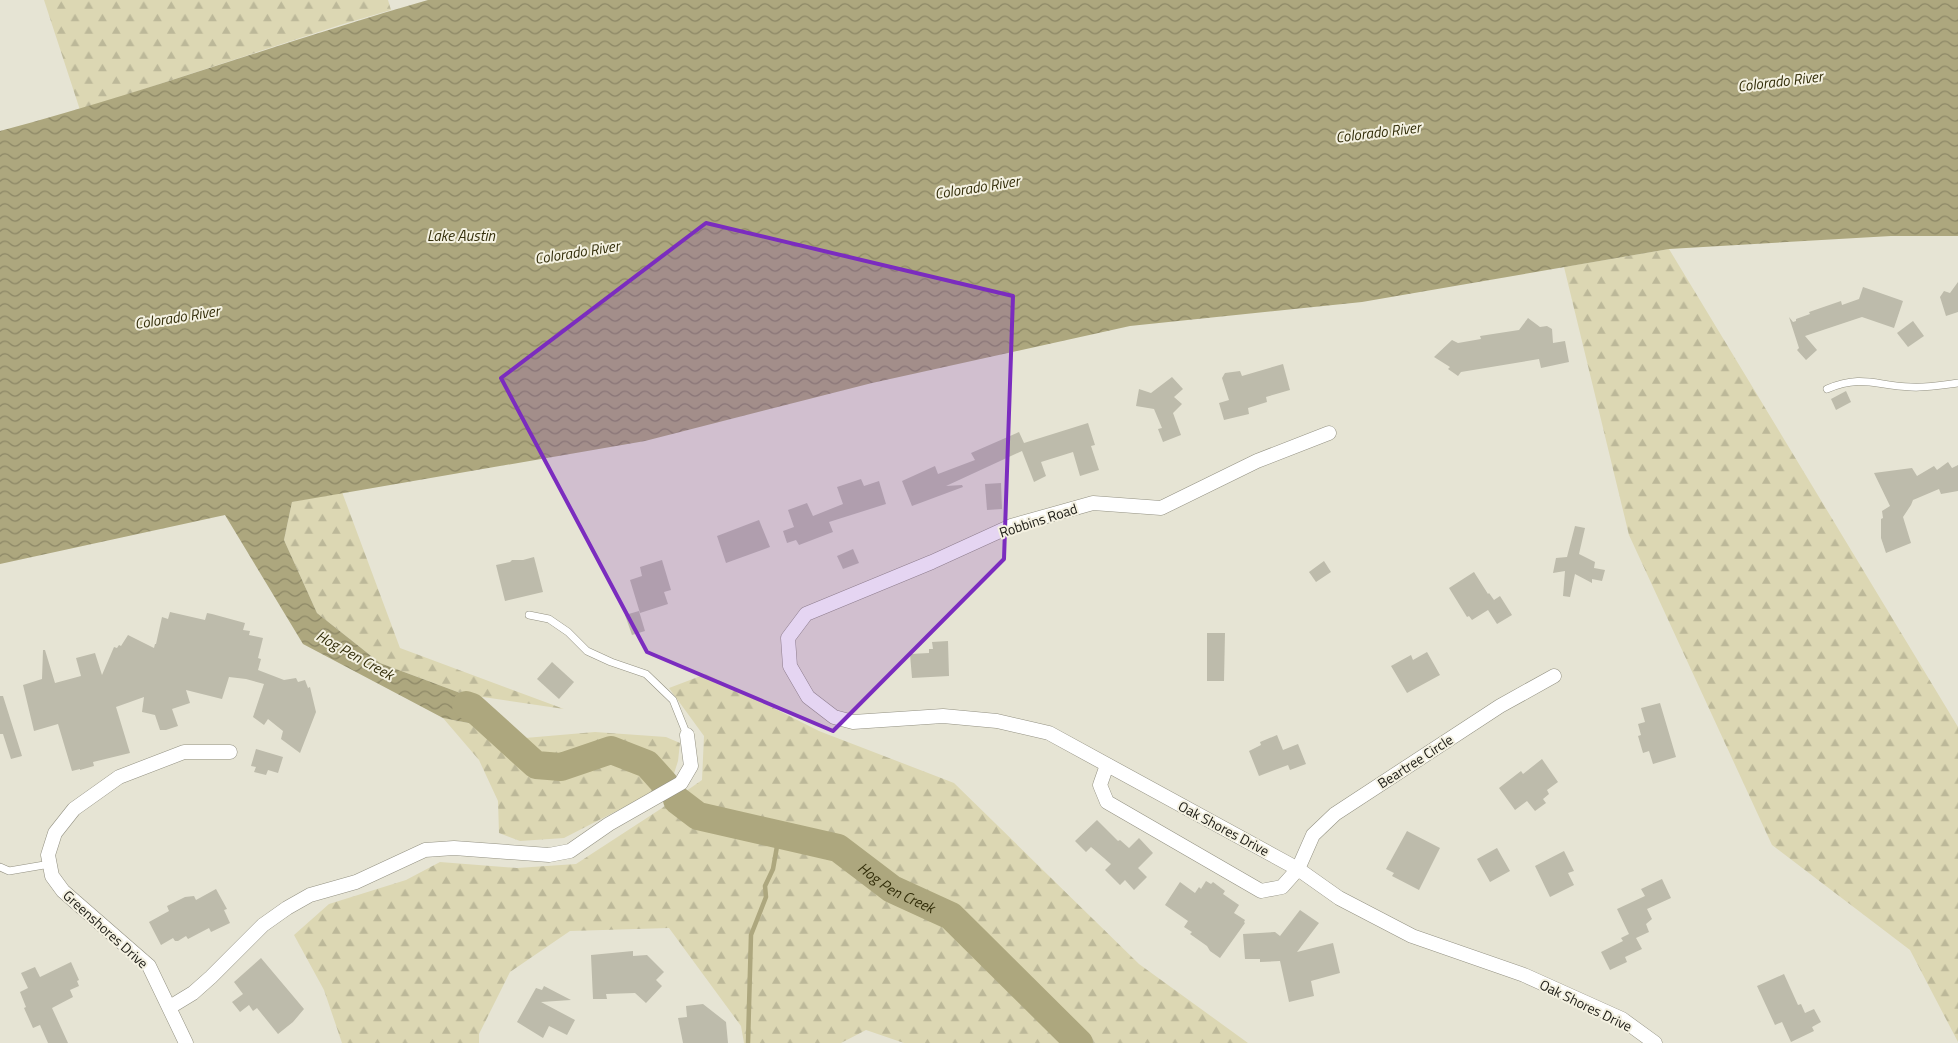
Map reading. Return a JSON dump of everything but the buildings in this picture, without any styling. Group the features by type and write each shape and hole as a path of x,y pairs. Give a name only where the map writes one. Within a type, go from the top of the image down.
{"street":[{"name":"Robbins Road","path":"790,666 788,638 806,614 932,562 1012,526 1093,503 1161,508 1257,462 1329,434"},
{"name":"Oak Shores Drive","path":"790,666 808,697 834,718 853,722 943,716 996,721 1049,733 1298,869 1339,898 1412,936 1524,975 1622,1019 1655,1043"},
{"name":"Beartree Circle","path":"1106,765 1100,785 1108,802 1261,892 1282,887 1298,869 1313,835 1335,814 1500,706 1554,676"},
{"path":"170,1007 211,977 263,925 287,908 310,895 356,882 425,850 454,848 549,855 570,851 609,824 681,783 691,766 687,735"},
{"name":"Greenshores Drive","path":"186,1043 149,966 63,891 52,876 48,855 55,833 74,808 119,778 184,752 230,752"}],"lane":[{"path":"1827,389 1844,382 1862,380 1911,387 1958,383"},
{"path":"529,615 549,619 568,632 587,651 611,662 646,674 673,700 687,735"},
{"path":"0,867 9,871 50,864"}],"highlighted area":[{"path":"706,223 1013,296 1004,559 833,731 647,652 501,378"}],"green space":[{"path":"44,0 388,0 391,10 80,110"},
{"path":"1669,249 1958,727 1958,1042 1910,950 1772,845 1629,535 1564,267"},
{"path":"342,492 400,648 564,709 463,694 380,663 317,613 284,540 292,502"},
{"path":"706,674 819,731 954,783 1139,964 1248,1043 904,1043 866,1030 841,1043 744,1043 741,1026 669,928 570,931 510,972 479,1034 479,1043 342,1043 324,990 294,935 329,904 406,880 440,862 517,868 576,864 702,780 704,736 669,688"},
{"path":"443,718 504,730 525,738 595,732 666,737 680,743 678,761 671,783 564,838 520,841 499,833 498,801 479,760"}],"water":[{"name":"Lake Austin","path":"428,0 1958,0 1958,236 1891,236 1669,249 1362,302 1130,326 872,383 645,441 292,502 284,540 317,613 380,663 463,694 504,730 443,718 303,644 225,515 0,564 0,131 107,100"}],"waterway":[{"name":"Hog Pen Creek","path":"466,705 472,707 536,765 561,767 611,750 647,764 665,784"},
{"name":"Hog Pen Creek","path":"677,800 698,816 838,848 892,889 951,916 1079,1043"},
{"path":"748,1043 751,935 766,897 765,886 773,869 779,835"}],"water label":[{"name":"Colorado River","path":"1780,81"},
{"name":"Colorado River","path":"1378,132"},
{"name":"Colorado River","path":"977,187"},
{"name":"Colorado River","path":"577,252"},
{"name":"Colorado River","path":"177,317"}]}
